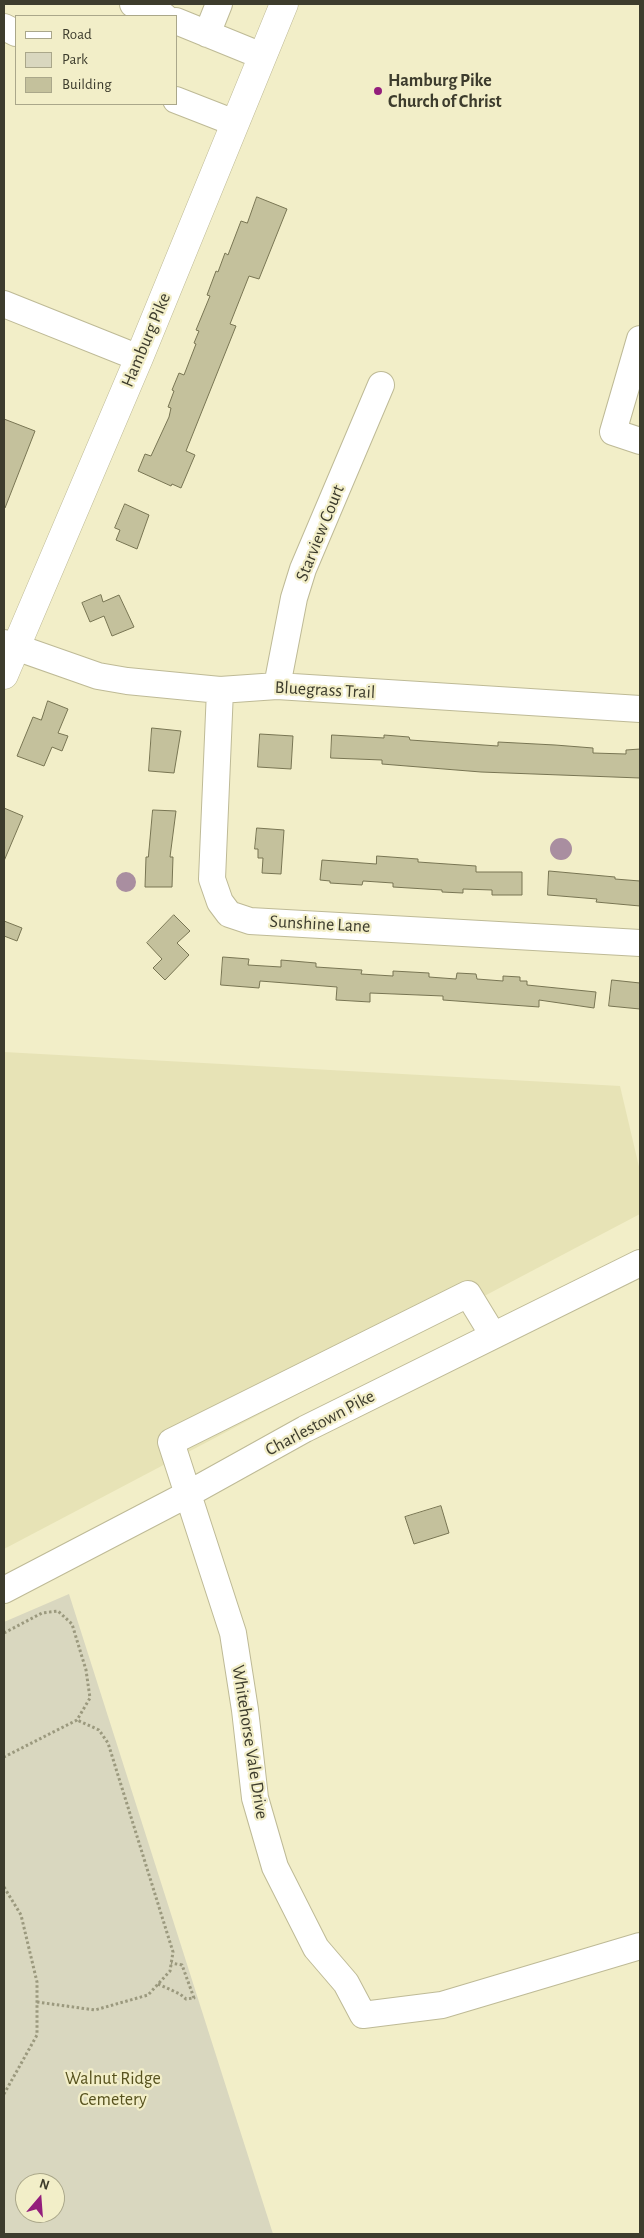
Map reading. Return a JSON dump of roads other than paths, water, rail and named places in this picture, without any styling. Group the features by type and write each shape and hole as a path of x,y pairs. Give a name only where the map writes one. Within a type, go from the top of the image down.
{"main road":[{"name":"Hamburg Pike","path":"4,675 9,645 139,358 284,4"}],"street":[{"path":"133,4 161,15"},
{"path":"207,34 218,4"},
{"path":"178,22 262,56"},
{"path":"178,101 235,123"},
{"path":"4,304 139,358"},
{"path":"640,339 613,432 640,441"},
{"name":"Starview Court","path":"277,686 294,598 303,569 381,385"},
{"name":"Bluegrass Trail","path":"9,645 98,676 127,681 220,690 277,686 640,709"},
{"name":"Sunshine Lane","path":"220,690 212,879 220,902 229,914 250,921 640,943"},
{"name":"Charlestown Pike","path":"4,1590 188,1494 305,1429 640,1263"},
{"path":"188,1494 172,1442 468,1294 492,1335"},
{"name":"Whitehorse Vale Drive","path":"188,1494 233,1633 246,1710 255,1798 275,1867 316,1948 346,1983 363,2015 442,2004 640,1946"}],"place":[{"name":"Hamburg Pike Church of Christ","path":"378,91"}],"park label":[{"name":"Walnut Ridge Cemetery","path":"113,2089"}]}
